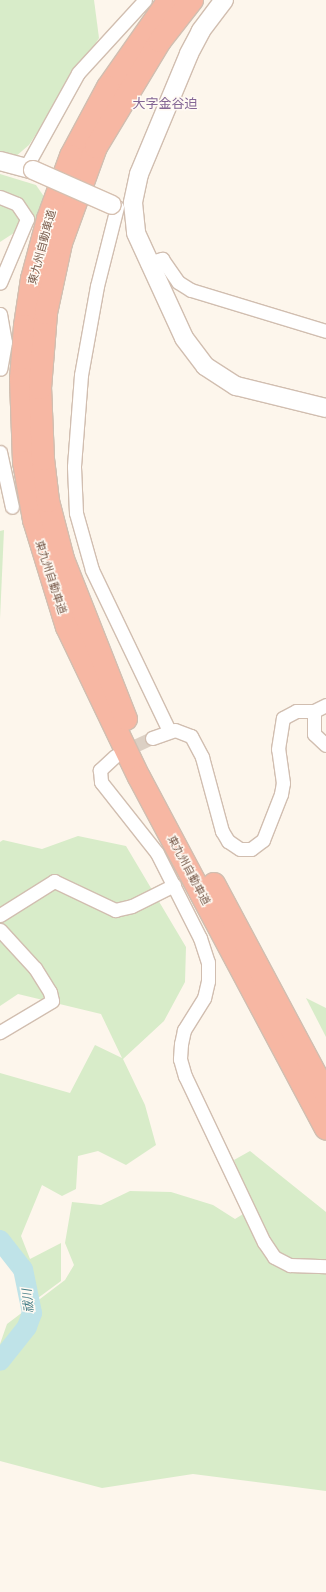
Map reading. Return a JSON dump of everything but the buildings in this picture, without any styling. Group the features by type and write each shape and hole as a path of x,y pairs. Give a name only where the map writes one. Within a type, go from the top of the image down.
{"highway":[{"name":"東九州自動車道","path":"169,0 108,87 71,156 48,219 32,279 25,326 21,379 24,462 34,520 71,635 139,777 326,1128"},
{"name":"東九州自動車道","path":"192,0 160,41 125,94 96,147 74,200 61,243 46,313 40,388 43,459 48,501 63,559 117,699 326,1094"}],"street":[{"path":"29,168 78,73 144,0"},
{"path":"169,731 92,570 76,513 74,467 81,375 97,286 120,208 139,174 179,76 201,31 224,0"},
{"path":"0,161 29,168 120,208 136,233 147,263 189,347 212,373 247,390 326,408"},
{"path":"0,197 17,204 27,220 0,283"},
{"path":"147,263 162,259 178,282 191,290 326,331"},
{"path":"0,314 5,342 0,369"},
{"path":"0,452 12,507"},
{"path":"152,738 169,731 186,733 195,742 222,831 228,841 240,849 251,849 263,840 281,794 283,783 278,749 283,718 296,711 314,710 326,705"},
{"path":"314,710 314,734 326,746"},
{"path":"115,756 100,770 101,782 157,853 200,938 208,962 208,982 204,998 184,1030 181,1044 180,1059 185,1076 264,1242 274,1257 290,1265 326,1266"},
{"path":"0,915 54,880 115,910 132,906 174,885"},
{"path":"0,930 35,968 50,992 52,1001 0,1032"}],"green space":[{"path":"0,0 94,0 99,38 29,145 15,157 0,154"},
{"path":"0,174 36,185 45,198 37,218 0,242"},
{"path":"4,530 0,619 0,531"},
{"path":"78,836 126,846 186,947 185,982 164,1021 123,1059 145,1105 156,1145 126,1165 98,1151 78,1156 76,1189 62,1196 42,1185 21,1236 30,1259 61,1243 61,1281 23,1309 18,1252 0,1237 0,1073 70,1093 95,1045 122,1058 101,1014 18,994 0,1006 0,842 3,840 42,849"},
{"path":"306,998 326,1008 326,1037"},
{"path":"250,1151 326,1212 326,1491 193,1474 102,1488 0,1461 0,1344 7,1324 65,1280 74,1265 65,1243 72,1202 101,1205 130,1191 171,1192 213,1205 235,1219 253,1208 234,1160"}],"waterway":[{"name":"祓川","path":"0,1240 23,1269 32,1313 27,1327 0,1361"}],"tunnel":[{"path":"120,753 152,738"}],"district":[{"name":"大字金谷迫","path":"165,104"}]}
